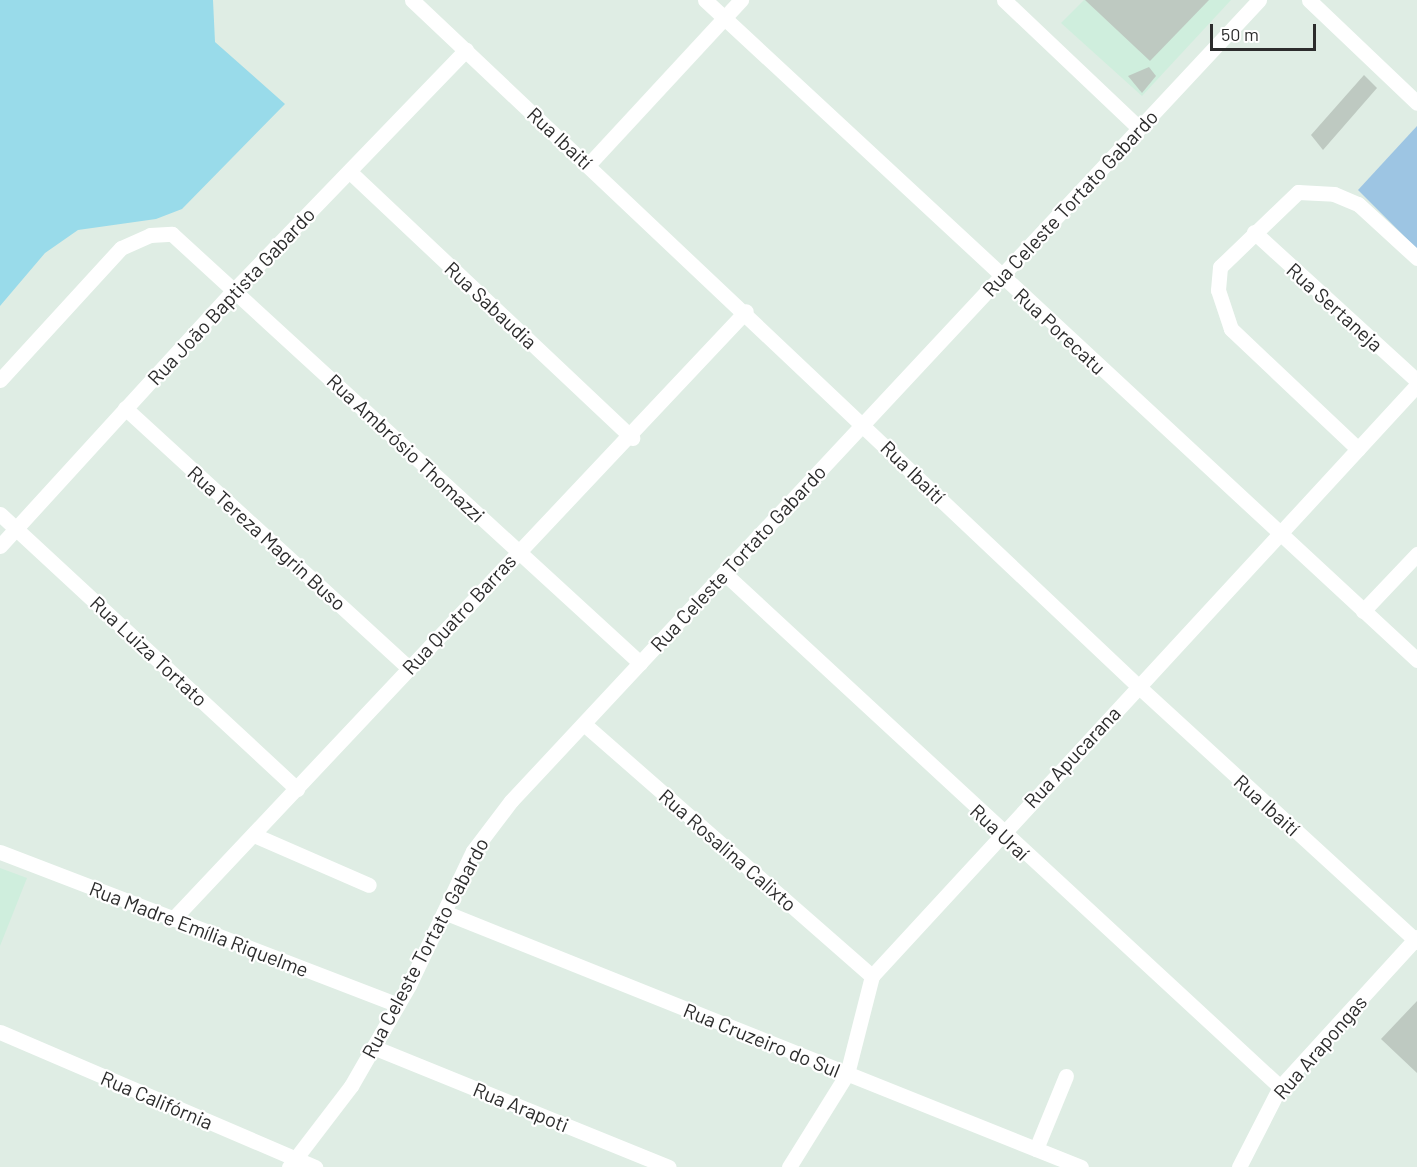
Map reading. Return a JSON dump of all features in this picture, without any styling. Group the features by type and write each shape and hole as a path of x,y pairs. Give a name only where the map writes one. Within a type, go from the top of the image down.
{"street":[{"name":"Rua Ibaití","path":"412,0 746,311 1138,686 1416,940"},
{"name":"Rua Porecatu","path":"705,0 1417,660"},
{"path":"588,164 741,0"},
{"path":"1004,0 1139,128"},
{"name":"Rua Celeste Tortato Gabardo","path":"292,1163 373,1047 398,1005 473,851 584,723 1259,0"},
{"path":"1309,0 1417,102"},
{"name":"Rua João Baptista Gabardo","path":"0,546 234,290 466,50"},
{"name":"Rua Sabaudia","path":"350,172 632,438"},
{"path":"1358,449 1232,329 1218,290 1220,267 1298,192 1334,194 1358,204 1417,258"},
{"name":"Rua Sertaneja","path":"1254,232 1417,383"},
{"name":"Rua Ambrósio Thomazzi","path":"0,380 121,248 150,235 172,234 640,663"},
{"name":"Rua Quatro Barras","path":"173,919 297,789 517,551 632,438 746,311"},
{"name":"Rua Apucarana","path":"789,1167 846,1074 872,976 1417,383"},
{"name":"Rua Tereza Magrin Buso","path":"125,408 410,668"},
{"name":"Rua Luiza Tortato","path":"0,514 297,789"},
{"path":"1363,611 1417,554"},
{"name":"Rua Uraí","path":"724,573 1001,833 1280,1087"},
{"name":"Rua Rosalina Calixto","path":"584,723 872,976"},
{"path":"254,834 369,885"},
{"name":"Rua Madre Emília Riquelme","path":"0,852 398,1005"},
{"name":"Rua Cruzeiro do Sul","path":"444,912 1081,1167"},
{"name":"Rua Arapongas","path":"1239,1167 1280,1087 1416,940"},
{"name":"Rua Califórnia","path":"0,1032 292,1163 315,1167"},
{"name":"Rua Arapoti","path":"373,1047 669,1167"},
{"path":"1036,1149 1066,1076"}],"shaded area":[{"path":"0,0 213,0 215,42 285,104 182,209 156,219 78,230 45,253 0,306"},
{"path":"1084,0 1231,0 1142,96 1061,23"},
{"path":"1417,126 1417,249 1358,190"},
{"path":"0,868 27,878 0,946"}],"building":[{"path":"1085,0 1209,0 1150,61"},
{"path":"1149,67 1156,76 1142,93 1128,76"},
{"path":"1364,75 1377,88 1323,150 1311,135"},
{"path":"1417,1001 1417,1073 1381,1039"}]}
